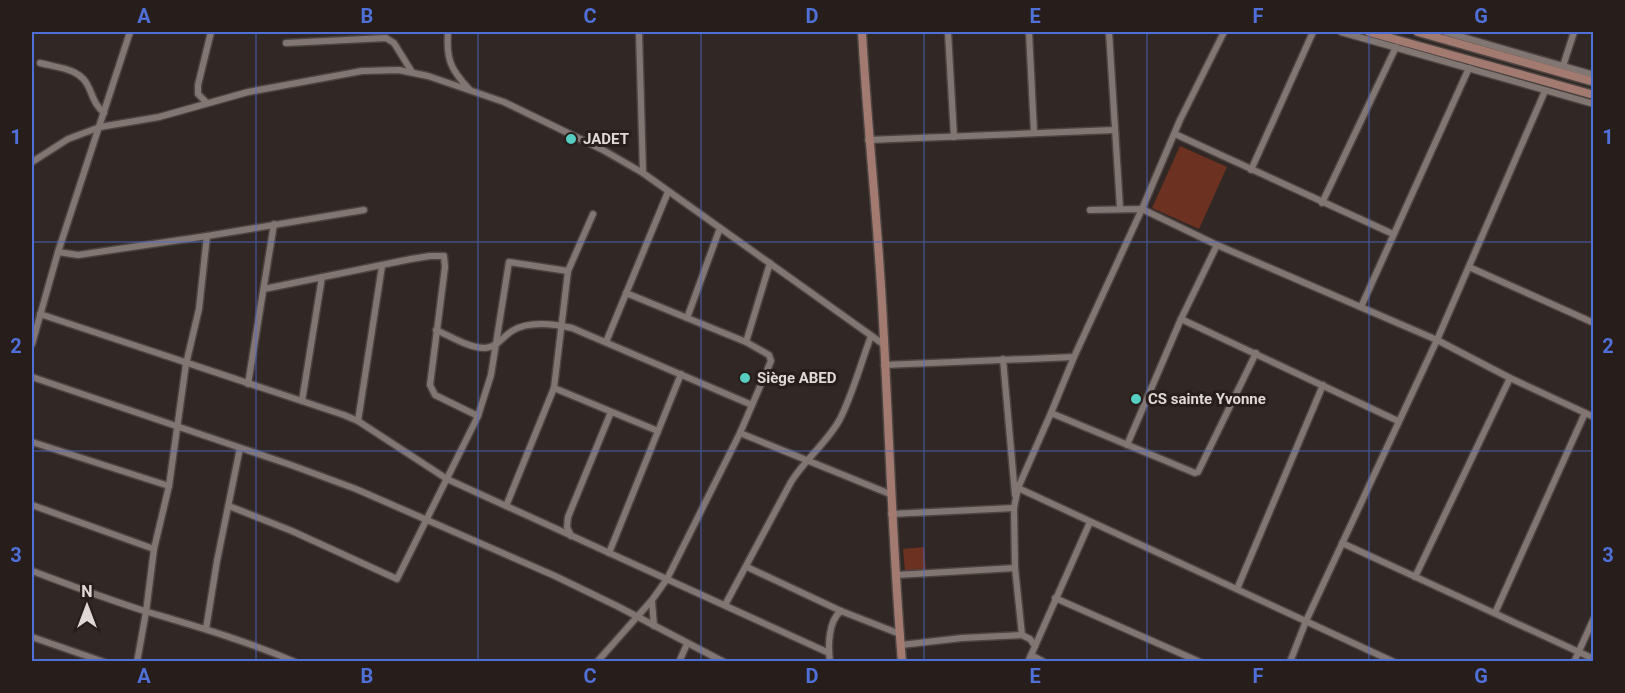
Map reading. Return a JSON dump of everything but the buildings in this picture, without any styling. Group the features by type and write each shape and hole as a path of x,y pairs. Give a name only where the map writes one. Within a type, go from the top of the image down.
{"street":[{"path":"32,344 58,252 130,32"},
{"path":"207,103 198,94 198,85 211,32"},
{"path":"448,32 450,64 469,89"},
{"path":"639,32 643,173"},
{"path":"862,32 868,140 878,245 891,514 902,662"},
{"path":"948,32 954,136"},
{"path":"1029,32 1034,132"},
{"path":"1108,32 1120,208"},
{"path":"1022,635 1015,568 1014,508 1018,488 1074,357 1224,32"},
{"path":"1251,170 1313,32"},
{"path":"1341,32 1593,104"},
{"path":"1369,32 1593,95"},
{"path":"1418,32 1593,82"},
{"path":"1445,32 1593,75"},
{"path":"1563,66 1574,32"},
{"path":"286,43 386,38 394,43 412,72"},
{"path":"1322,202 1396,47"},
{"path":"40,63 79,74 88,85 94,104 104,113"},
{"path":"1361,307 1469,68"},
{"path":"32,162 68,139 100,127 159,117 248,92 362,71 412,72 469,89 541,118 643,173 883,344"},
{"path":"1290,662 1306,621 1437,340 1545,91"},
{"path":"868,140 1114,130"},
{"path":"1175,134 1393,234"},
{"path":"606,342 668,192"},
{"path":"1090,210 1143,209 1217,245 1437,340 1593,417"},
{"path":"58,252 78,255 364,210"},
{"path":"507,506 554,388 568,271 593,214"},
{"path":"248,384 274,224"},
{"path":"687,318 720,228"},
{"path":"137,662 154,549 169,486 186,364 199,309 207,236"},
{"path":"1127,445 1181,319 1217,245"},
{"path":"264,289 430,256 444,256 445,267 430,384 435,395 478,416"},
{"path":"229,506 292,531 397,579 478,416 487,392 509,262 568,271"},
{"path":"746,342 770,264"},
{"path":"358,421 382,266"},
{"path":"1468,267 1593,323"},
{"path":"302,401 322,278"},
{"path":"597,662 668,579 740,434 771,361 771,357 746,342 626,293"},
{"path":"40,314 358,421 447,479 829,653"},
{"path":"1181,319 1256,352 1398,421"},
{"path":"436,330 478,347 495,346 511,331 522,327 562,325 752,405"},
{"path":"725,605 791,482 840,420 871,336"},
{"path":"1051,413 1192,474 1198,472 1256,352"},
{"path":"884,365 1074,357"},
{"path":"1003,359 1015,499"},
{"path":"609,553 681,374"},
{"path":"32,377 356,489 555,576 723,662"},
{"path":"1415,577 1510,378"},
{"path":"1237,589 1323,385"},
{"path":"554,388 658,431"},
{"path":"571,536 566,523 611,412"},
{"path":"1495,613 1585,413"},
{"path":"740,434 890,494"},
{"path":"32,442 169,486"},
{"path":"207,629 217,561 240,448"},
{"path":"1018,488 1306,621 1380,658 1394,662"},
{"path":"32,505 154,549"},
{"path":"891,514 1014,508"},
{"path":"1044,662 1029,658 1090,522"},
{"path":"1342,543 1593,659"},
{"path":"747,567 841,611 900,634"},
{"path":"896,575 1015,568"},
{"path":"32,571 146,612 207,629 295,662"},
{"path":"1055,598 1200,662"},
{"path":"652,600 654,626"},
{"path":"830,662 829,653 834,620 841,611"},
{"path":"1574,662 1593,618"},
{"path":"901,645 963,638 1022,635 1030,639 1035,646"},
{"path":"32,637 104,662"},
{"path":"679,662 687,644"}],"shaded area":[{"path":"1180,146 1227,167 1199,229 1152,208"},
{"path":"924,547 926,570 905,571 903,549"}],"place":[{"name":"JADET","path":"571,139"},
{"name":"Siège ABED","path":"745,378"},
{"name":"CS sainte Yvonne","path":"1136,399"}]}
